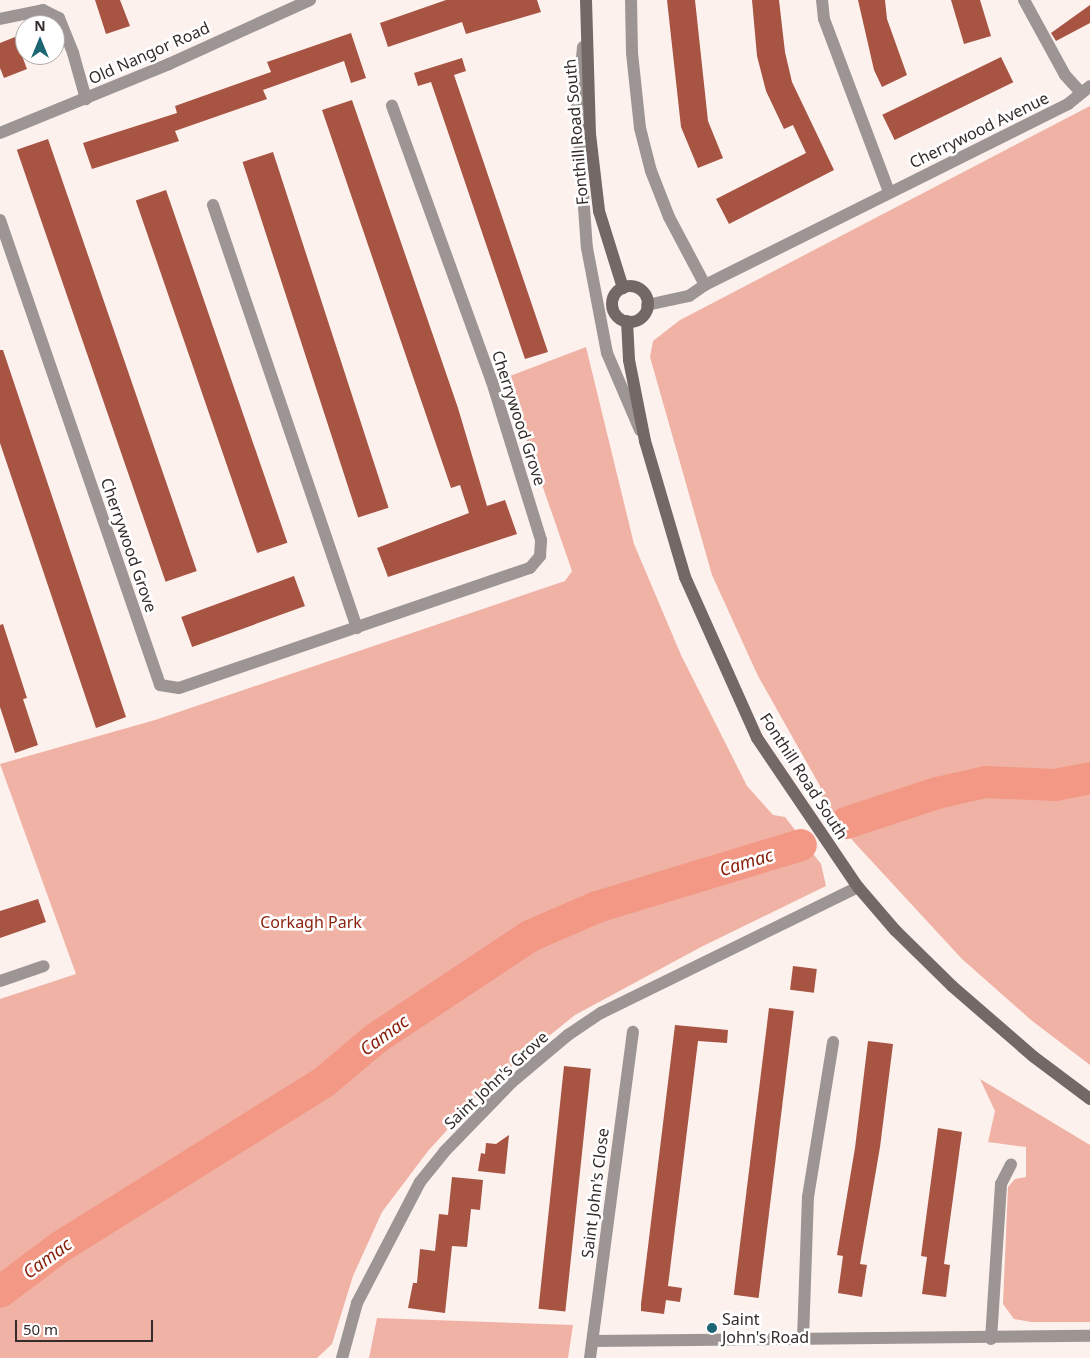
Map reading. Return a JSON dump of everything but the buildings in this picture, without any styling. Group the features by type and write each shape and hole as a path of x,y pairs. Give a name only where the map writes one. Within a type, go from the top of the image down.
{"main road":[{"name":"Fonthill Road South","path":"586,0 585,32 590,134 599,211 623,288"},
{"path":"623,288 639,289 647,305 640,318 627,321 618,317 612,308 613,297 623,288"},
{"name":"Fonthill Road South","path":"627,321 629,360 645,441 685,577 727,675 757,738 858,887 895,930 952,986 1034,1057 1090,1099"}],"street":[{"name":"Old Nangor Road","path":"0,133 86,99 310,0"},
{"path":"631,0 632,53 640,128 651,171 669,217 705,285"},
{"path":"822,0 824,19 890,192"},
{"name":"Cherrywood Avenue","path":"647,305 689,296 705,285 1068,104 1085,90 1065,75 1024,0"},
{"path":"0,19 43,10 59,18 74,53 86,99"},
{"path":"585,32 577,110 587,248 607,353 645,441"},
{"name":"Cherrywood Grove","path":"0,220 160,685 179,688 530,568 540,556 541,540 492,382 392,105"},
{"path":"212,205 357,628"},
{"name":"Saint John's Grove","path":"342,1358 357,1303 420,1182 444,1152 511,1083 568,1035 601,1013 858,887"},
{"path":"0,981 44,966"},
{"name":"Saint John's Close","path":"590,1358 632,1032"},
{"path":"803,1339 808,1197 834,1042"},
{"path":"991,1338 1001,1184 1011,1164"},
{"path":"592,1341 1090,1336"}],"green space":[{"path":"1090,106 1090,1065 1031,1020 962,959 853,841 823,800 820,786 758,676 712,575 650,357 653,341 680,320"},
{"name":"Corkagh Park","path":"586,347 634,544 681,655 747,786 773,815 785,817 821,864 826,886 701,947 575,1015 488,1085 428,1151 382,1212 353,1276 332,1344 317,1358 0,1358 0,999 76,974 0,764 155,720 565,581 572,571 505,378"},
{"path":"980,1079 1090,1145 1090,1322 1031,1322 1014,1319 1003,1304 1008,1187 1015,1179 1026,1177 1026,1147 988,1142 995,1111"},
{"path":"377,1318 573,1325 568,1358 369,1358"}],"waterway":[{"name":"Camac","path":"846,823 937,793 986,782 1055,785 1090,778"},
{"name":"Camac","path":"0,1292 60,1247 324,1082 375,1039 530,936 597,907 801,845"}],"place":[{"name":"Saint John's Road","path":"712,1328"}]}
